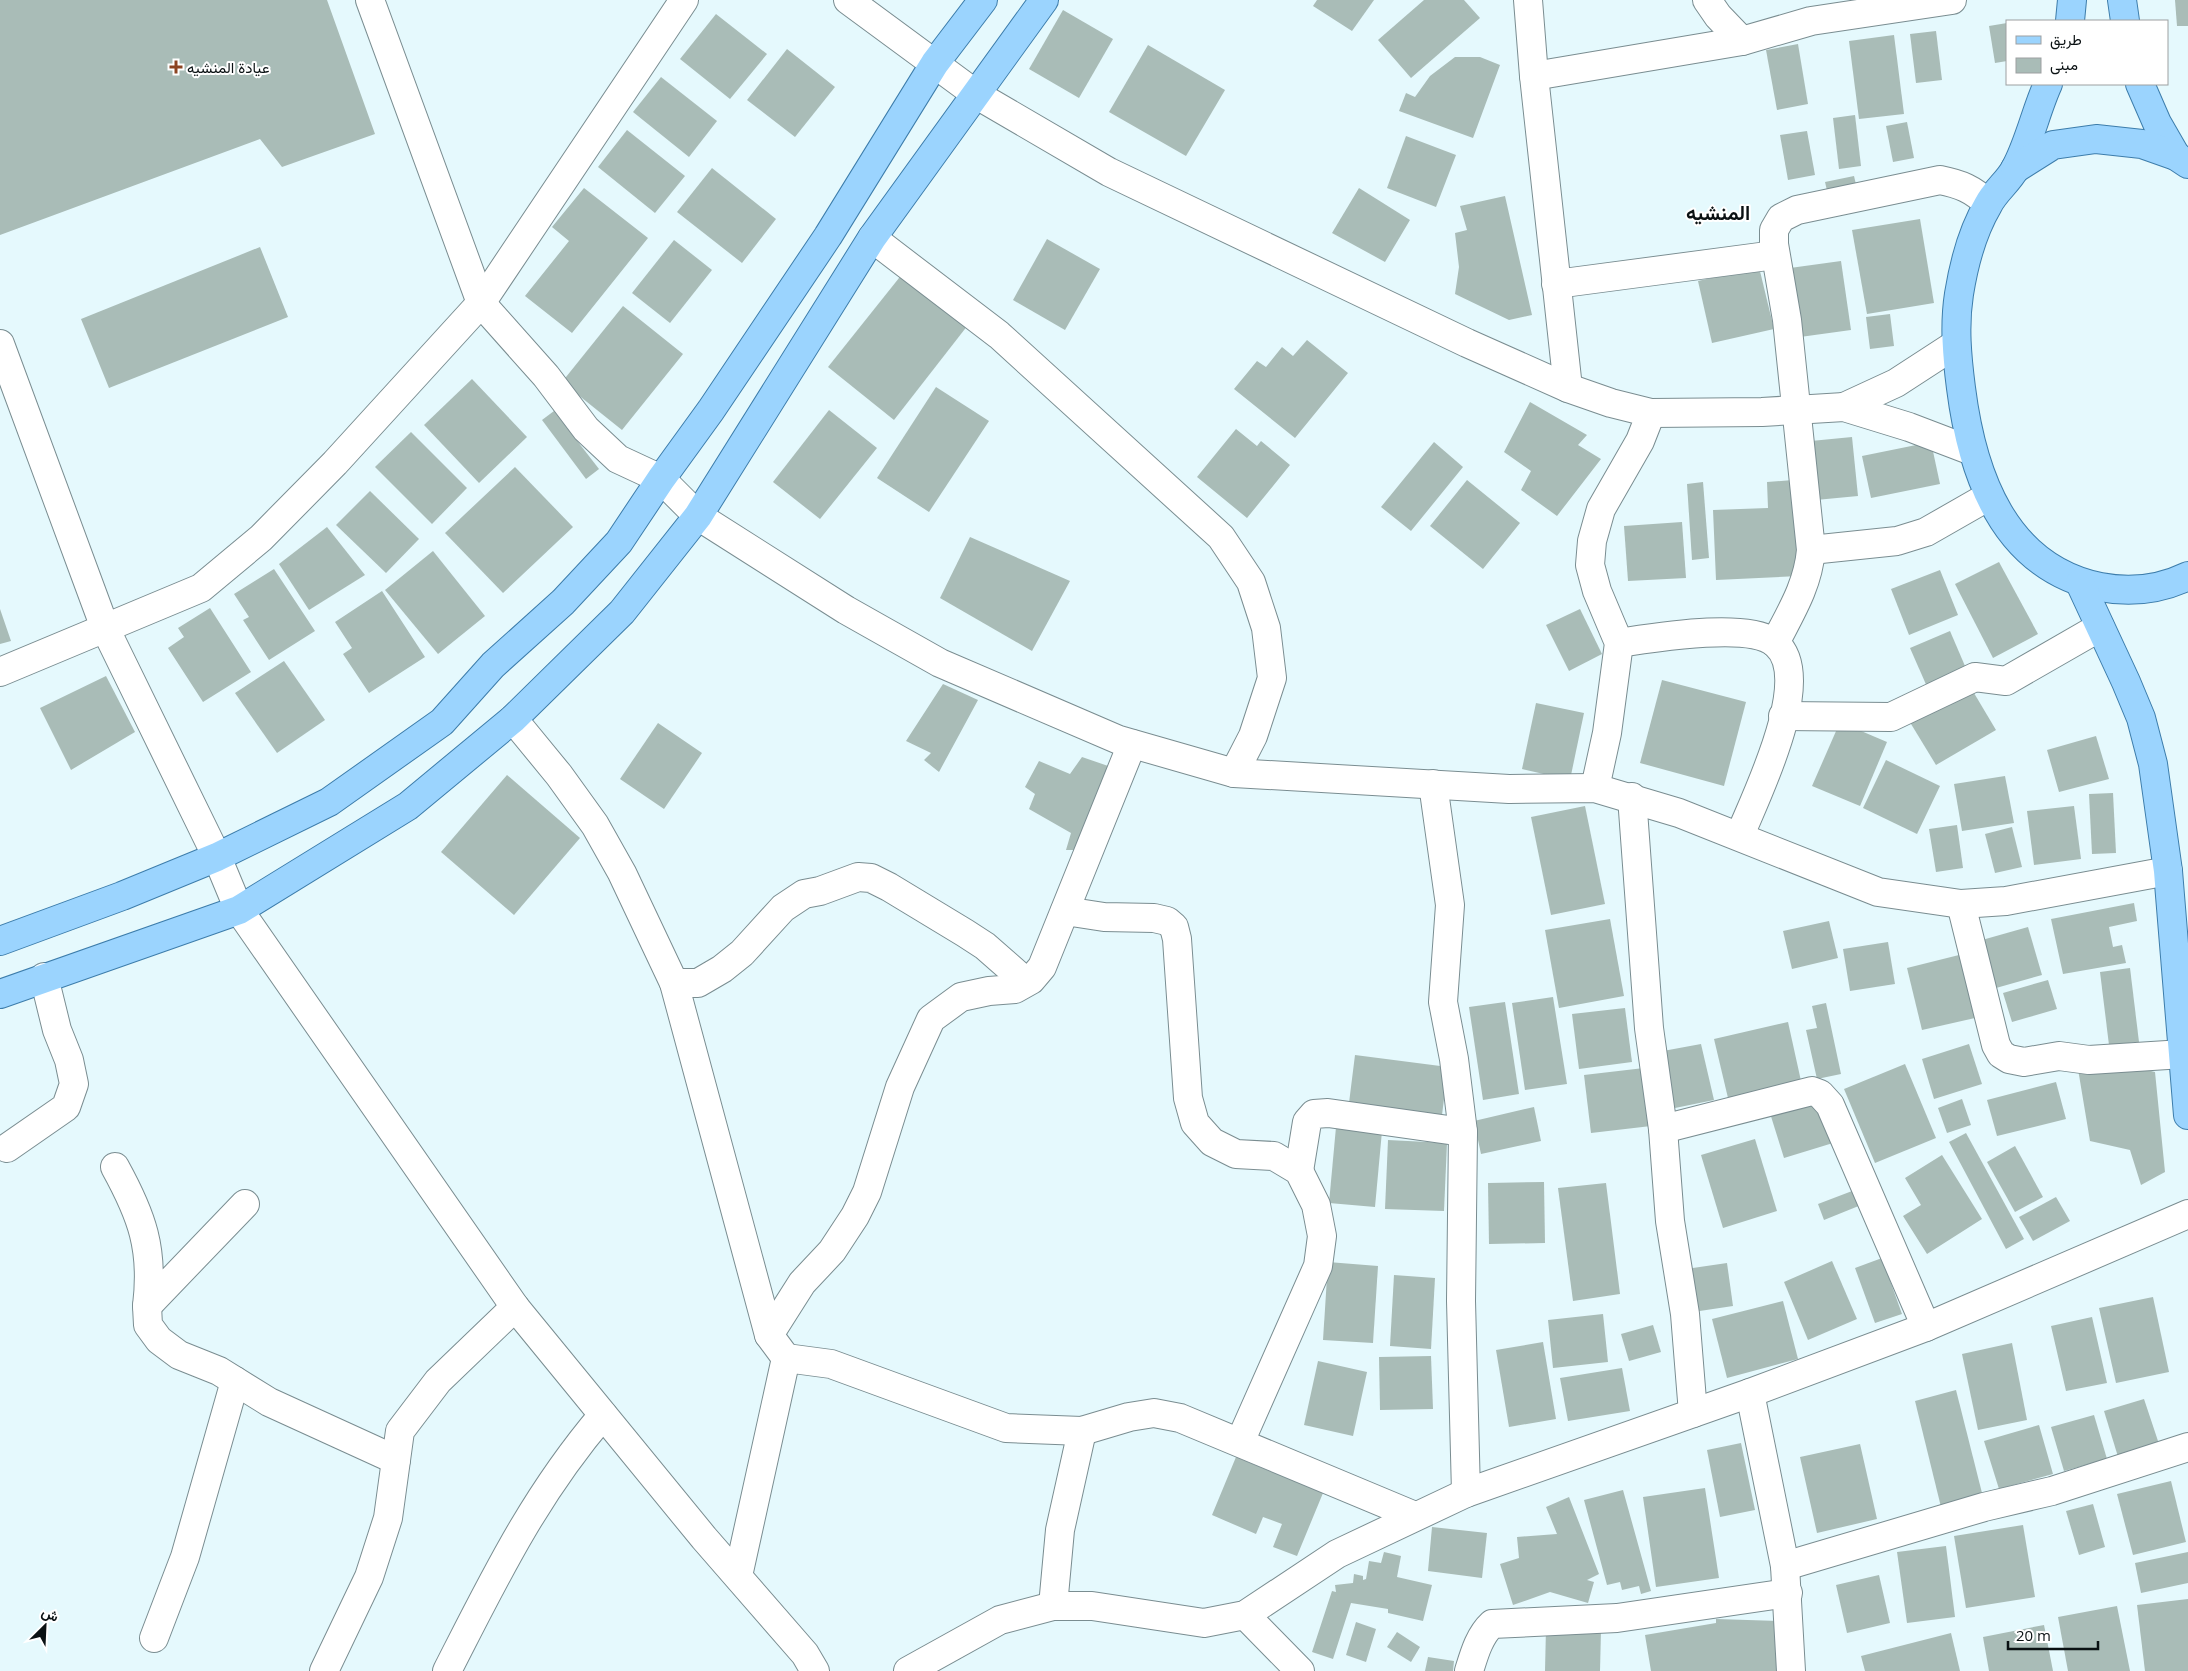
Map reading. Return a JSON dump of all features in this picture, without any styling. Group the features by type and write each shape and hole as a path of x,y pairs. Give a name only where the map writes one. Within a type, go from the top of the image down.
{"main road":[{"path":"0,941 122,896 217,857 329,802 395,753 442,722 493,665 562,602 618,542 711,410 828,236 935,64 983,0"},
{"path":"0,994 239,910 408,806 513,719 622,612 698,516 872,238 1044,0"},
{"path":"2070,20 2072,0"},
{"path":"2122,0 2125,20"},
{"path":"2048,85 2015,169 1988,204 1968,250 1959,296 1956,344 1972,451 1988,496 2010,532 2040,561 2080,582 2125,592 2170,585 2188,576"},
{"path":"2140,85 2158,123 2182,160"},
{"path":"2015,169 2053,145 2096,138 2142,144 2182,160"},
{"path":"2080,582 2126,682 2146,736 2153,764 2168,872 2188,1115"}],"street":[{"path":"370,0 481,303 546,376 586,428 618,459 661,479 698,516 846,610 940,663 1132,744 1234,773 1509,789 1595,788 1632,798 1740,836 1801,863 1878,892 1961,904 2006,901 2168,872"},
{"path":"0,672 201,588 261,538 335,463 481,303 684,0"},
{"path":"848,0 977,95 1109,172 1467,343 1568,388 1611,403 1651,413 1762,412 1844,407 1909,427 1972,451"},
{"path":"1528,0 1534,76 1568,388"},
{"path":"1707,0 1718,16 1742,41"},
{"path":"1534,76 1742,41 1812,21 1952,0"},
{"path":"1775,643 1804,587 1809,571 1811,550 1787,320 1775,254 1774,230 1781,218 1797,210 1940,180 1959,184 1975,191 1988,204"},
{"path":"872,238 999,335 1221,537 1251,582 1266,628 1272,678 1253,736 1234,773"},
{"path":"1556,284 1775,254"},
{"path":"0,344 105,628 217,857 239,910 516,1307 704,1538 738,1576 804,1665"},
{"path":"1844,407 1896,382 1956,344"},
{"path":"1595,788 1607,733 1619,643 1597,591 1590,565 1592,541 1601,510 1640,441 1651,413"},
{"path":"1811,550 1897,541 1926,532 1988,496"},
{"path":"1783,716 1891,717 1975,677 2006,681 2100,627"},
{"path":"1619,643 1693,633 1732,632 1775,643 1788,659 1790,687 1783,716 1770,763 1740,836"},
{"path":"513,719 595,825 622,872 674,983 749,1267 769,1334 786,1358 840,1367 1006,1428 1082,1431 1129,1417 1154,1414 1180,1418 1414,1516"},
{"path":"769,1334 802,1283 832,1251 859,1208 867,1192 900,1088 931,1019 960,997 989,990 1015,989 1026,982 1042,967 1132,744"},
{"path":"1433,784 1450,905 1443,1002 1454,1058 1463,1132 1461,1301 1466,1493"},
{"path":"1632,798 1648,1028 1663,1129 1670,1221 1685,1314 1693,1413"},
{"path":"674,983 698,983 722,969 742,953 783,908 804,894 820,892 858,877 871,878 972,937 1026,982"},
{"path":"1961,904 1996,1046 2001,1054 2009,1059 2024,1062 2059,1056 2090,1060 2183,1054"},
{"path":"1065,911 1104,917 1154,918 1167,921 1174,927 1177,938 1188,1098 1195,1123 1212,1142 1236,1154 1274,1156 1298,1171 1316,1205 1322,1236 1318,1266 1240,1442"},
{"path":"7,1148 66,1107 74,1084 69,1060 58,1030 44,977"},
{"path":"1663,1129 1812,1091 1820,1094 1830,1105 1926,1327"},
{"path":"1298,1171 1307,1122 1314,1114 1328,1113 1463,1132"},
{"path":"115,1167 146,1236 151,1276 147,1306 148,1325 159,1340 179,1355 218,1371 269,1402 396,1460"},
{"path":"147,1306 245,1204"},
{"path":"908,1671 1000,1620 1053,1606 1092,1606 1204,1623 1245,1615 1337,1554 1466,1493 1750,1393 1926,1327 2188,1214"},
{"path":"324,1671 369,1577 388,1518 400,1432 438,1381 516,1307"},
{"path":"738,1576 786,1358"},
{"path":"154,1638 185,1557 235,1381"},
{"path":"1750,1393 1785,1566 1791,1671"},
{"path":"447,1671 517,1534 575,1448 603,1415"},
{"path":"1053,1606 1060,1530 1082,1431"},
{"path":"1785,1566 1984,1507 2052,1491 2188,1447"},
{"path":"1469,1671 1475,1652 1486,1629 1492,1624 1617,1618 1788,1593"},
{"path":"1245,1615 1300,1671"}],"building":[{"name":"عيادة المنشيه","path":"0,0 327,0 375,134 282,167 260,139 0,235"},
{"path":"1317,0 1374,0 1352,31 1313,6"},
{"path":"1424,0 1464,0 1480,18 1411,78 1378,40"},
{"path":"2175,0 2188,0 2188,26 2177,26"},
{"path":"1063,10 1113,39 1079,98 1029,69"},
{"path":"716,14 767,54 730,99 680,59"},
{"path":"2006,23 2006,61 1995,63 1989,26"},
{"path":"1936,31 1942,80 1916,83 1910,34"},
{"path":"1894,35 1904,114 1859,119 1849,41"},
{"path":"1798,44 1808,104 1777,110 1766,50"},
{"path":"1148,45 1225,90 1186,156 1109,112"},
{"path":"787,49 835,87 795,137 747,100"},
{"path":"1455,57 1480,57 1500,65 1473,138 1399,111 1406,93 1415,97 1430,76"},
{"path":"661,77 717,121 689,157 633,112"},
{"path":"1855,115 1861,166 1839,169 1833,118"},
{"path":"1907,122 1914,158 1893,162 1886,126"},
{"path":"627,130 685,176 655,213 598,167"},
{"path":"1807,131 1815,175 1788,180 1780,135"},
{"path":"1406,136 1456,155 1436,207 1387,188"},
{"path":"712,168 776,219 742,263 677,212"},
{"path":"1854,176 1858,193 1829,199 1825,182"},
{"path":"584,188 648,238 572,333 525,296 569,241 552,227"},
{"path":"1359,188 1410,220 1385,262 1332,233"},
{"path":"1505,196 1532,315 1509,320 1455,294 1459,267 1455,233 1467,230 1460,206"},
{"path":"1920,219 1934,303 1867,314 1852,230"},
{"path":"1047,239 1100,269 1065,330 1013,300"},
{"path":"674,240 712,270 670,323 632,293"},
{"path":"260,247 288,317 109,388 81,319"},
{"path":"1841,261 1851,330 1800,337 1790,268"},
{"path":"1759,267 1774,329 1712,343 1698,281"},
{"path":"903,273 968,325 894,420 828,367"},
{"path":"623,306 683,354 622,430 562,382"},
{"path":"1890,314 1894,346 1870,349 1866,317"},
{"path":"1307,340 1348,373 1295,438 1234,389 1257,361 1266,367 1282,347 1293,356"},
{"path":"472,379 527,437 479,483 424,425"},
{"path":"936,387 989,421 929,512 877,478"},
{"path":"1530,402 1587,435 1578,445 1601,459 1557,516 1521,490 1531,471 1504,452"},
{"path":"829,410 877,448 820,519 773,482"},
{"path":"554,411 599,469 586,479 542,420"},
{"path":"1236,429 1257,446 1261,441 1290,465 1247,518 1197,477"},
{"path":"411,432 467,488 432,524 375,467"},
{"path":"1852,437 1858,496 1816,500 1811,441"},
{"path":"1434,442 1463,467 1411,531 1381,507"},
{"path":"1931,442 1940,484 1871,498 1862,456"},
{"path":"515,467 573,527 503,593 445,533"},
{"path":"1467,480 1520,523 1483,569 1430,526"},
{"path":"1793,480 1799,576 1716,580 1713,510 1768,508 1767,482"},
{"path":"1703,482 1709,558 1692,560 1687,484"},
{"path":"370,491 419,539 386,573 336,525"},
{"path":"1682,522 1686,578 1628,581 1624,526"},
{"path":"327,527 365,575 309,610 279,564"},
{"path":"970,537 1070,581 1032,651 940,598"},
{"path":"433,551 485,616 438,654 385,590"},
{"path":"1999,562 2038,634 1993,658 1955,584"},
{"path":"274,569 315,631 269,660 243,620 249,617 234,594"},
{"path":"1940,570 1958,615 1909,635 1891,589"},
{"path":"382,591 425,657 369,693 343,654 352,648 335,622"},
{"path":"210,608 251,672 203,702 168,648 184,637 178,628"},
{"path":"0,609 11,641 0,644"},
{"path":"1580,609 1602,654 1569,671 1546,625"},
{"path":"1950,631 1968,673 1928,689 1910,648"},
{"path":"284,661 325,720 277,753 235,693"},
{"path":"106,676 135,732 71,770 40,708"},
{"path":"1662,680 1746,702 1724,786 1640,763"},
{"path":"1968,683 1996,730 1936,765 1908,719"},
{"path":"943,684 978,700 939,772 924,760 931,753 906,741"},
{"path":"1536,703 1584,713 1570,780 1522,769"},
{"path":"1840,722 1887,742 1860,806 1812,786"},
{"path":"658,723 702,753 664,809 620,779"},
{"path":"2096,736 2109,779 2059,792 2047,750"},
{"path":"1082,757 1114,768 1081,850 1066,850 1071,833 1029,809 1035,794 1025,787 1039,761 1070,774"},
{"path":"1886,760 1940,786 1917,834 1863,808"},
{"path":"507,775 580,838 514,915 441,852"},
{"path":"2005,776 2014,823 1962,831 1954,784"},
{"path":"2113,793 2116,853 2092,854 2089,794"},
{"path":"1585,806 1605,904 1551,915 1531,817"},
{"path":"2074,806 2081,859 2034,865 2027,811"},
{"path":"1957,825 1963,868 1936,872 1929,829"},
{"path":"2012,827 2022,867 1995,873 1985,834"},
{"path":"2134,903 2137,921 2109,927 2113,947 2122,945 2126,963 2063,974 2051,919"},
{"path":"1610,919 1624,996 1559,1008 1545,930"},
{"path":"1829,921 1838,958 1792,969 1783,931"},
{"path":"2028,927 2042,975 1989,990 1975,942"},
{"path":"1888,942 1895,984 1850,991 1843,949"},
{"path":"1959,955 1975,1018 1922,1030 1907,968"},
{"path":"2130,968 2139,1042 2109,1045 2100,972"},
{"path":"2048,980 2057,1009 2012,1022 2003,993"},
{"path":"1553,997 1567,1084 1525,1090 1512,1003"},
{"path":"1505,1002 1519,1094 1483,1100 1469,1007"},
{"path":"1826,1003 1841,1074 1817,1079 1806,1030 1817,1028 1812,1006"},
{"path":"1625,1008 1632,1062 1579,1069 1572,1014"},
{"path":"1788,1022 1801,1081 1728,1098 1714,1039"},
{"path":"1701,1044 1714,1100 1675,1108 1663,1051"},
{"path":"1969,1044 1982,1084 1934,1099 1922,1059"},
{"path":"1355,1055 1448,1067 1442,1115 1349,1103"},
{"path":"2077,1063 2127,1065 2155,1072 2165,1172 2141,1185 2130,1150 2090,1141"},
{"path":"1905,1064 1936,1138 1875,1163 1844,1089"},
{"path":"1644,1068 1651,1126 1591,1133 1584,1075"},
{"path":"2056,1082 2066,1119 1997,1136 1987,1100"},
{"path":"1818,1096 1833,1143 1784,1158 1769,1110"},
{"path":"1962,1099 1971,1125 1947,1133 1938,1108"},
{"path":"1534,1107 1541,1141 1481,1154 1474,1121"},
{"path":"1336,1127 1382,1131 1375,1207 1329,1203"},
{"path":"1966,1133 2024,1239 2006,1249 1949,1142"},
{"path":"1755,1139 1777,1211 1723,1228 1701,1155"},
{"path":"1388,1140 1447,1143 1444,1211 1385,1209"},
{"path":"2015,1146 2043,1197 2015,1212 1987,1162"},
{"path":"1942,1155 1982,1219 1927,1254 1903,1216 1921,1205 1905,1178"},
{"path":"1544,1182 1545,1243 1489,1244 1488,1183"},
{"path":"1606,1183 1620,1294 1573,1301 1558,1188"},
{"path":"1860,1188 1866,1203 1824,1220 1818,1204"},
{"path":"2056,1197 2070,1221 2033,1241 2019,1217"},
{"path":"1882,1258 1902,1314 1875,1323 1855,1268"},
{"path":"1832,1261 1857,1319 1808,1340 1784,1282"},
{"path":"1328,1262 1378,1266 1373,1343 1323,1340"},
{"path":"1727,1263 1733,1306 1693,1312 1686,1269"},
{"path":"1394,1275 1435,1278 1431,1349 1390,1346"},
{"path":"2153,1297 2169,1372 2116,1383 2099,1308"},
{"path":"1783,1301 1798,1359 1727,1378 1712,1319"},
{"path":"1603,1314 1608,1362 1553,1368 1548,1320"},
{"path":"2092,1317 2107,1383 2066,1391 2051,1326"},
{"path":"1653,1325 1661,1352 1629,1361 1621,1334"},
{"path":"1543,1342 1556,1419 1509,1427 1496,1350"},
{"path":"2012,1343 2027,1420 1978,1430 1962,1354"},
{"path":"1431,1356 1433,1409 1380,1410 1379,1357"},
{"path":"1318,1361 1367,1372 1353,1436 1304,1425"},
{"path":"1622,1368 1630,1411 1568,1421 1560,1378"},
{"path":"1956,1390 1983,1497 1941,1507 1915,1401"},
{"path":"2144,1399 2160,1447 2119,1460 2104,1411"},
{"path":"2094,1415 2107,1459 2064,1471 2051,1427"},
{"path":"2039,1425 2053,1474 1999,1489 1984,1441"},
{"path":"1741,1443 1755,1510 1720,1517 1707,1450"},
{"path":"1860,1444 1877,1519 1817,1533 1800,1457"},
{"path":"1236,1457 1323,1493 1297,1556 1273,1547 1282,1524 1263,1517 1256,1534 1212,1515"},
{"path":"2171,1481 2186,1542 2133,1555 2117,1494"},
{"path":"1705,1488 1719,1578 1656,1587 1643,1497"},
{"path":"1623,1490 1651,1591 1641,1594 1639,1586 1622,1590 1620,1582 1607,1585 1584,1500"},
{"path":"1569,1497 1599,1574 1587,1580 1594,1582 1588,1603 1550,1592 1513,1605 1500,1564 1519,1558 1517,1537 1557,1534 1546,1507"},
{"path":"2093,1504 2105,1547 2079,1555 2066,1511"},
{"path":"2023,1525 2035,1597 1966,1608 1954,1536"},
{"path":"1432,1527 1487,1533 1482,1578 1428,1571"},
{"path":"1946,1546 1955,1617 1907,1623 1897,1552"},
{"path":"1384,1552 1401,1556 1397,1577 1432,1585 1423,1621 1388,1613 1388,1609 1351,1603 1333,1659 1312,1652 1332,1591 1336,1592 1335,1585 1353,1583 1354,1574 1363,1576 1363,1580 1366,1579 1369,1561 1381,1563"},
{"path":"2188,1552 2188,1583 2141,1593 2135,1563"},
{"path":"1879,1575 1890,1623 1847,1633 1836,1585"},
{"path":"2188,1599 2188,1671 2145,1671 2137,1605"},
{"path":"2117,1606 2130,1671 2068,1671 2058,1617"},
{"path":"1716,1619 1779,1621 1778,1671 1651,1671 1645,1635 1716,1623"},
{"path":"1356,1622 1376,1629 1366,1662 1346,1655"},
{"path":"2044,1625 2053,1671 1989,1671 1983,1637"},
{"path":"1546,1628 1601,1630 1600,1671 1545,1671"},
{"path":"1397,1632 1420,1647 1411,1662 1387,1647"},
{"path":"1951,1633 1960,1671 1865,1671 1861,1656"},
{"path":"1428,1657 1454,1661 1453,1671 1425,1671"}],"place":[{"name":"عيادة المنشيه","path":"176,67"}],"district":[{"name":"المنشيه","path":"1718,212"}]}
